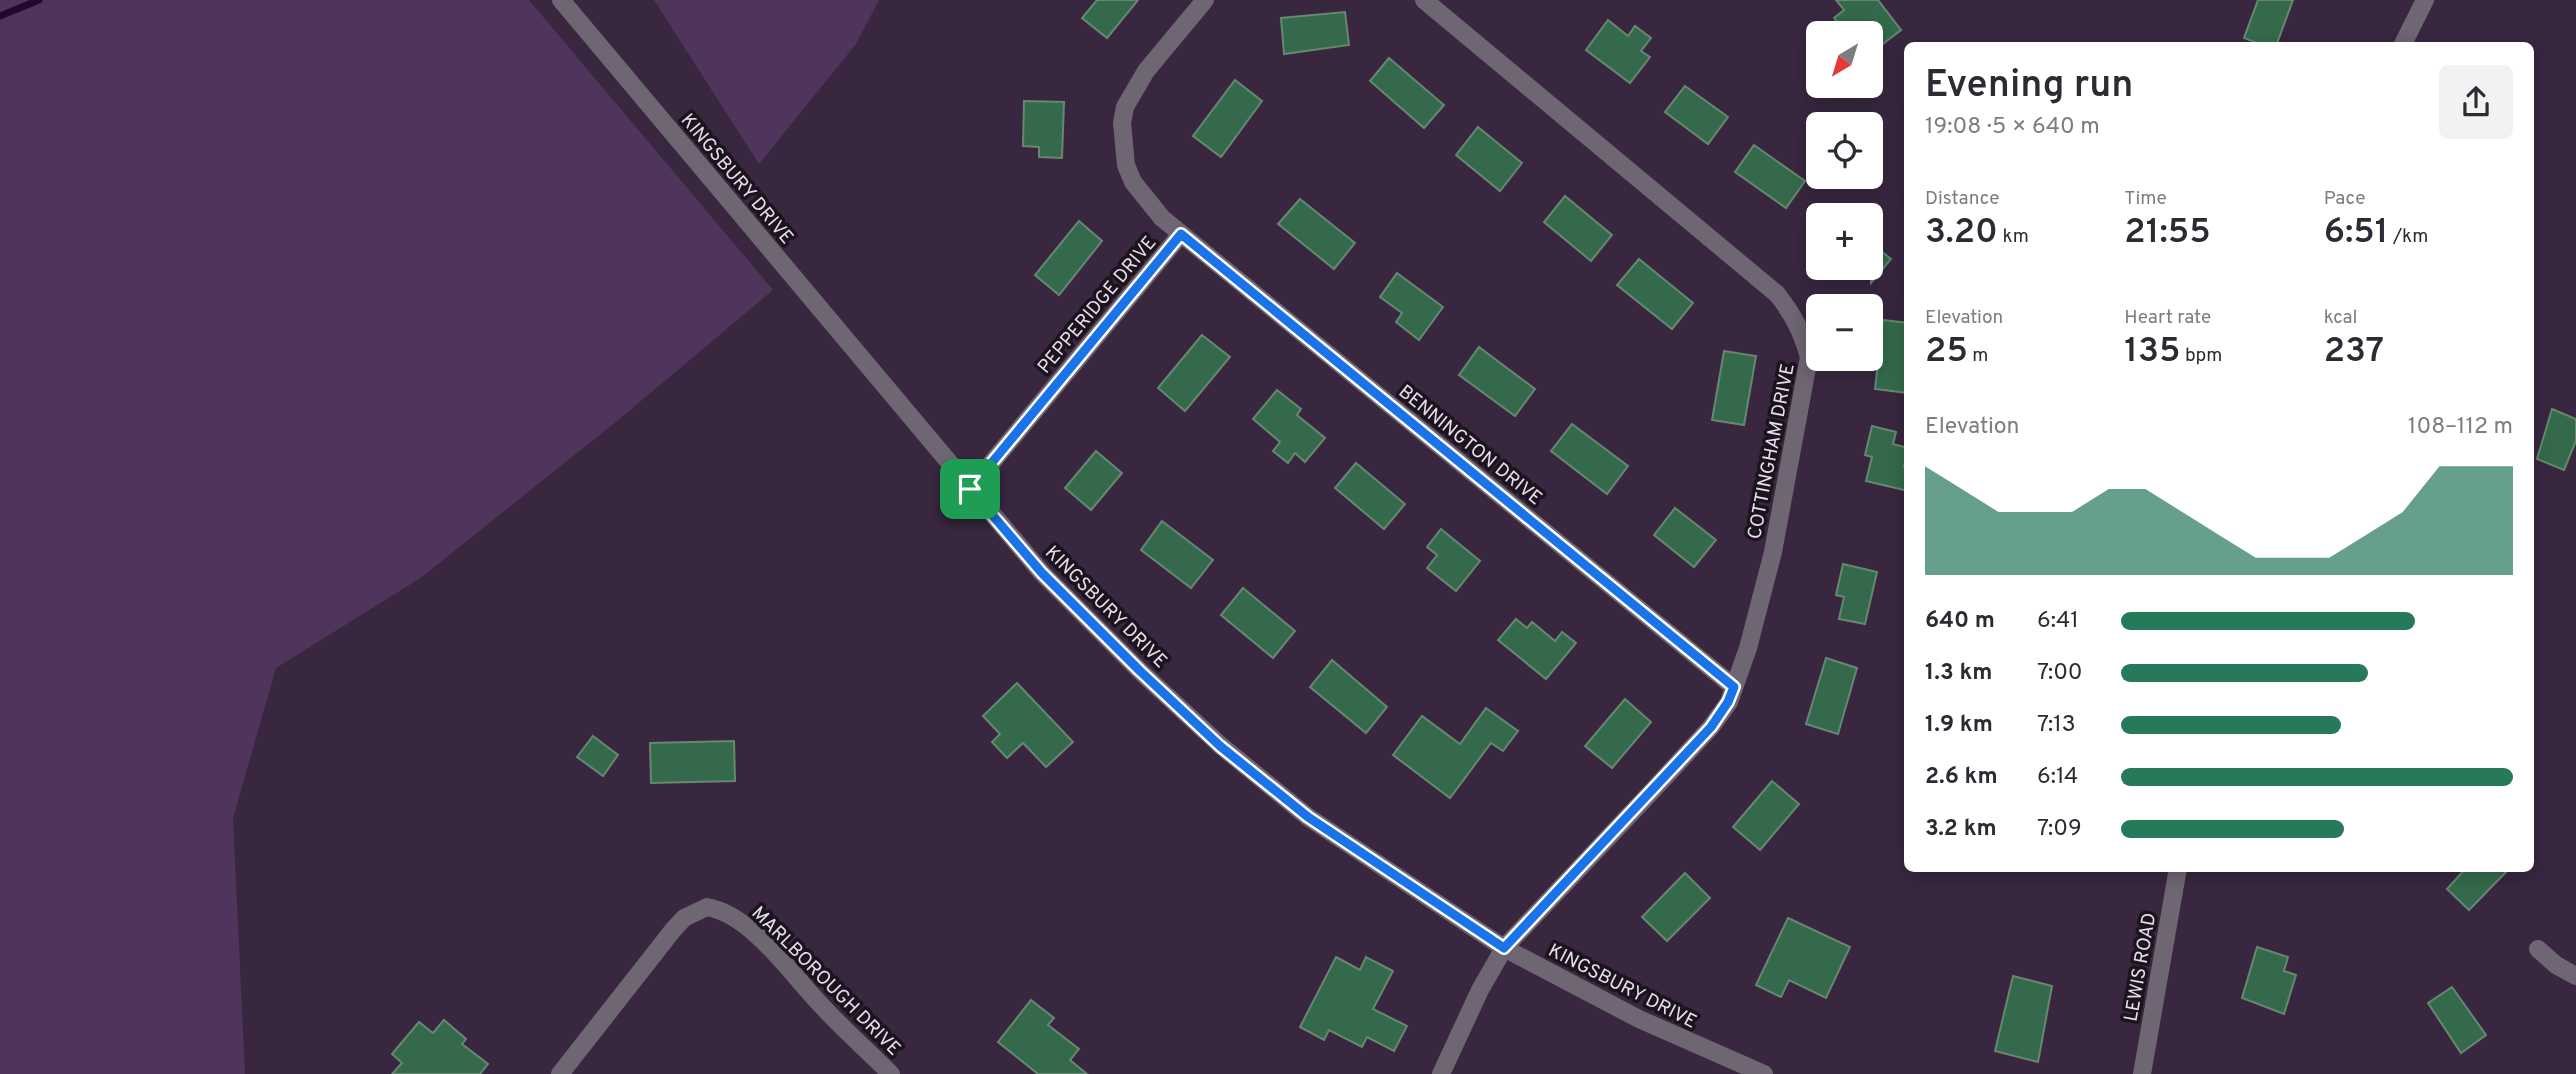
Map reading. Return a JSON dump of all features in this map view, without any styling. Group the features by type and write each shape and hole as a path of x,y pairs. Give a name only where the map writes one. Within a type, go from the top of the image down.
{"street":[{"name":"KINGSBURY DRIVE","path":"561,0 1042,573 1220,746 1308,817 1504,948 1639,1019 1764,1074"},
{"name":"PEPPERIDGE DRIVE","path":"970,489 1181,234 1162,218 1133,182 1126,165 1122,123 1125,107 1146,71 1205,0"},
{"name":"COTTINGHAM DRIVE","path":"1424,0 1777,294 1793,314 1809,357 1773,552 1748,648 1728,702 1711,727 1504,948"},
{"path":"2404,42 2425,0"},
{"name":"BENNINGTON DRIVE","path":"1181,234 1734,687"},
{"name":"LEWIS ROAD","path":"2141,1072 2177,872"},
{"name":"MARLBOROUGH DRIVE","path":"560,1074 673,930 684,918 707,906 732,915 747,927 891,1074"},
{"path":"1441,1074 1480,990 1504,948"},
{"path":"2538,949 2556,965 2576,976"}],"shaded area":[{"path":"0,0 529,0 773,290 616,422 419,579 276,668 233,818 245,1074 0,1074"},
{"path":"654,0 879,0 856,44 759,164"}],"building":[{"path":"1097,0 1138,0 1107,38 1082,18"},
{"path":"1836,0 1878,0 1901,30 1883,44 1883,21 1836,21 1834,18 1844,10"},
{"path":"2258,0 2293,0 2277,42 2254,42 2244,38"},
{"path":"1345,12 1349,45 1284,54 1281,18"},
{"path":"1608,20 1628,36 1635,26 1651,38 1641,51 1650,57 1630,83 1586,50"},
{"path":"1389,58 1444,105 1424,128 1370,81"},
{"path":"1235,80 1262,101 1221,157 1193,136"},
{"path":"1685,86 1728,117 1708,144 1665,112"},
{"path":"1024,101 1064,102 1062,158 1039,157 1039,147 1023,146"},
{"path":"1478,127 1522,163 1500,191 1456,155"},
{"path":"1754,145 1805,181 1786,208 1735,172"},
{"path":"1565,196 1612,235 1591,261 1544,222"},
{"path":"1300,199 1355,243 1334,269 1278,224"},
{"path":"1079,221 1102,241 1059,295 1035,275"},
{"path":"1883,253 1891,259 1883,269"},
{"path":"1639,259 1693,303 1672,329 1617,285"},
{"path":"1397,273 1443,307 1419,340 1396,322 1402,313 1380,297"},
{"path":"1883,320 1904,323 1904,393 1875,389 1877,371 1883,371"},
{"path":"1202,335 1230,357 1185,411 1158,388"},
{"path":"1479,347 1535,389 1515,416 1459,375"},
{"path":"1724,351 1756,356 1744,425 1712,420"},
{"path":"1277,390 1301,409 1297,415 1325,438 1305,462 1295,453 1288,463 1273,451 1280,442 1253,419"},
{"path":"2552,409 2576,419 2576,441 2564,470 2537,459"},
{"path":"1572,424 1628,466 1607,494 1551,451"},
{"path":"1872,426 1896,432 1893,444 1904,447 1904,490 1866,481 1872,457 1865,455"},
{"path":"1096,451 1122,473 1091,510 1065,488"},
{"path":"1356,463 1405,504 1384,529 1335,488"},
{"path":"1675,508 1716,540 1694,567 1654,535"},
{"path":"1162,521 1213,560 1191,588 1141,550"},
{"path":"1441,529 1480,561 1456,591 1427,568 1437,555 1427,547"},
{"path":"1843,564 1877,572 1865,624 1839,619 1844,597 1836,595"},
{"path":"1243,588 1295,631 1273,658 1221,615"},
{"path":"1516,619 1527,628 1532,622 1555,641 1562,632 1576,643 1546,679 1498,640"},
{"path":"1826,658 1857,668 1838,734 1806,724"},
{"path":"1332,660 1387,707 1366,733 1310,687"},
{"path":"1017,683 1073,742 1046,767 1023,743 1007,758 992,742 1000,734 983,716"},
{"path":"1625,699 1651,722 1612,768 1585,746"},
{"path":"1486,708 1518,731 1503,751 1491,743 1450,798 1393,755 1422,716 1460,744"},
{"path":"593,736 618,755 603,776 577,757"},
{"path":"734,741 735,781 651,783 650,743"},
{"path":"1772,781 1799,804 1760,850 1733,827"},
{"path":"2462,872 2506,872 2469,910 2447,889"},
{"path":"1685,873 1710,898 1667,941 1642,917"},
{"path":"1788,918 1850,947 1826,998 1789,980 1781,997 1756,985"},
{"path":"2257,947 2288,957 2284,971 2296,975 2284,1014 2242,998"},
{"path":"1336,957 1360,970 1366,957 1393,971 1373,1009 1407,1026 1394,1051 1367,1037 1362,1047 1329,1030 1324,1040 1300,1027"},
{"path":"2013,976 2052,986 2038,1062 1995,1051"},
{"path":"2452,987 2486,1035 2461,1053 2428,1003"},
{"path":"1031,1000 1054,1018 1048,1025 1079,1049 1070,1060 1087,1074 1038,1074 998,1042"},
{"path":"444,1020 466,1039 462,1044 488,1064 480,1074 392,1074 402,1063 392,1054 419,1022 433,1033"}],"waterway":[{"path":"0,16 39,0"}],"route":[{"path":"1181,234 1734,687 1728,702 1711,727 1504,948 1308,817 1220,746 1042,573 970,489 1181,234"}]}
